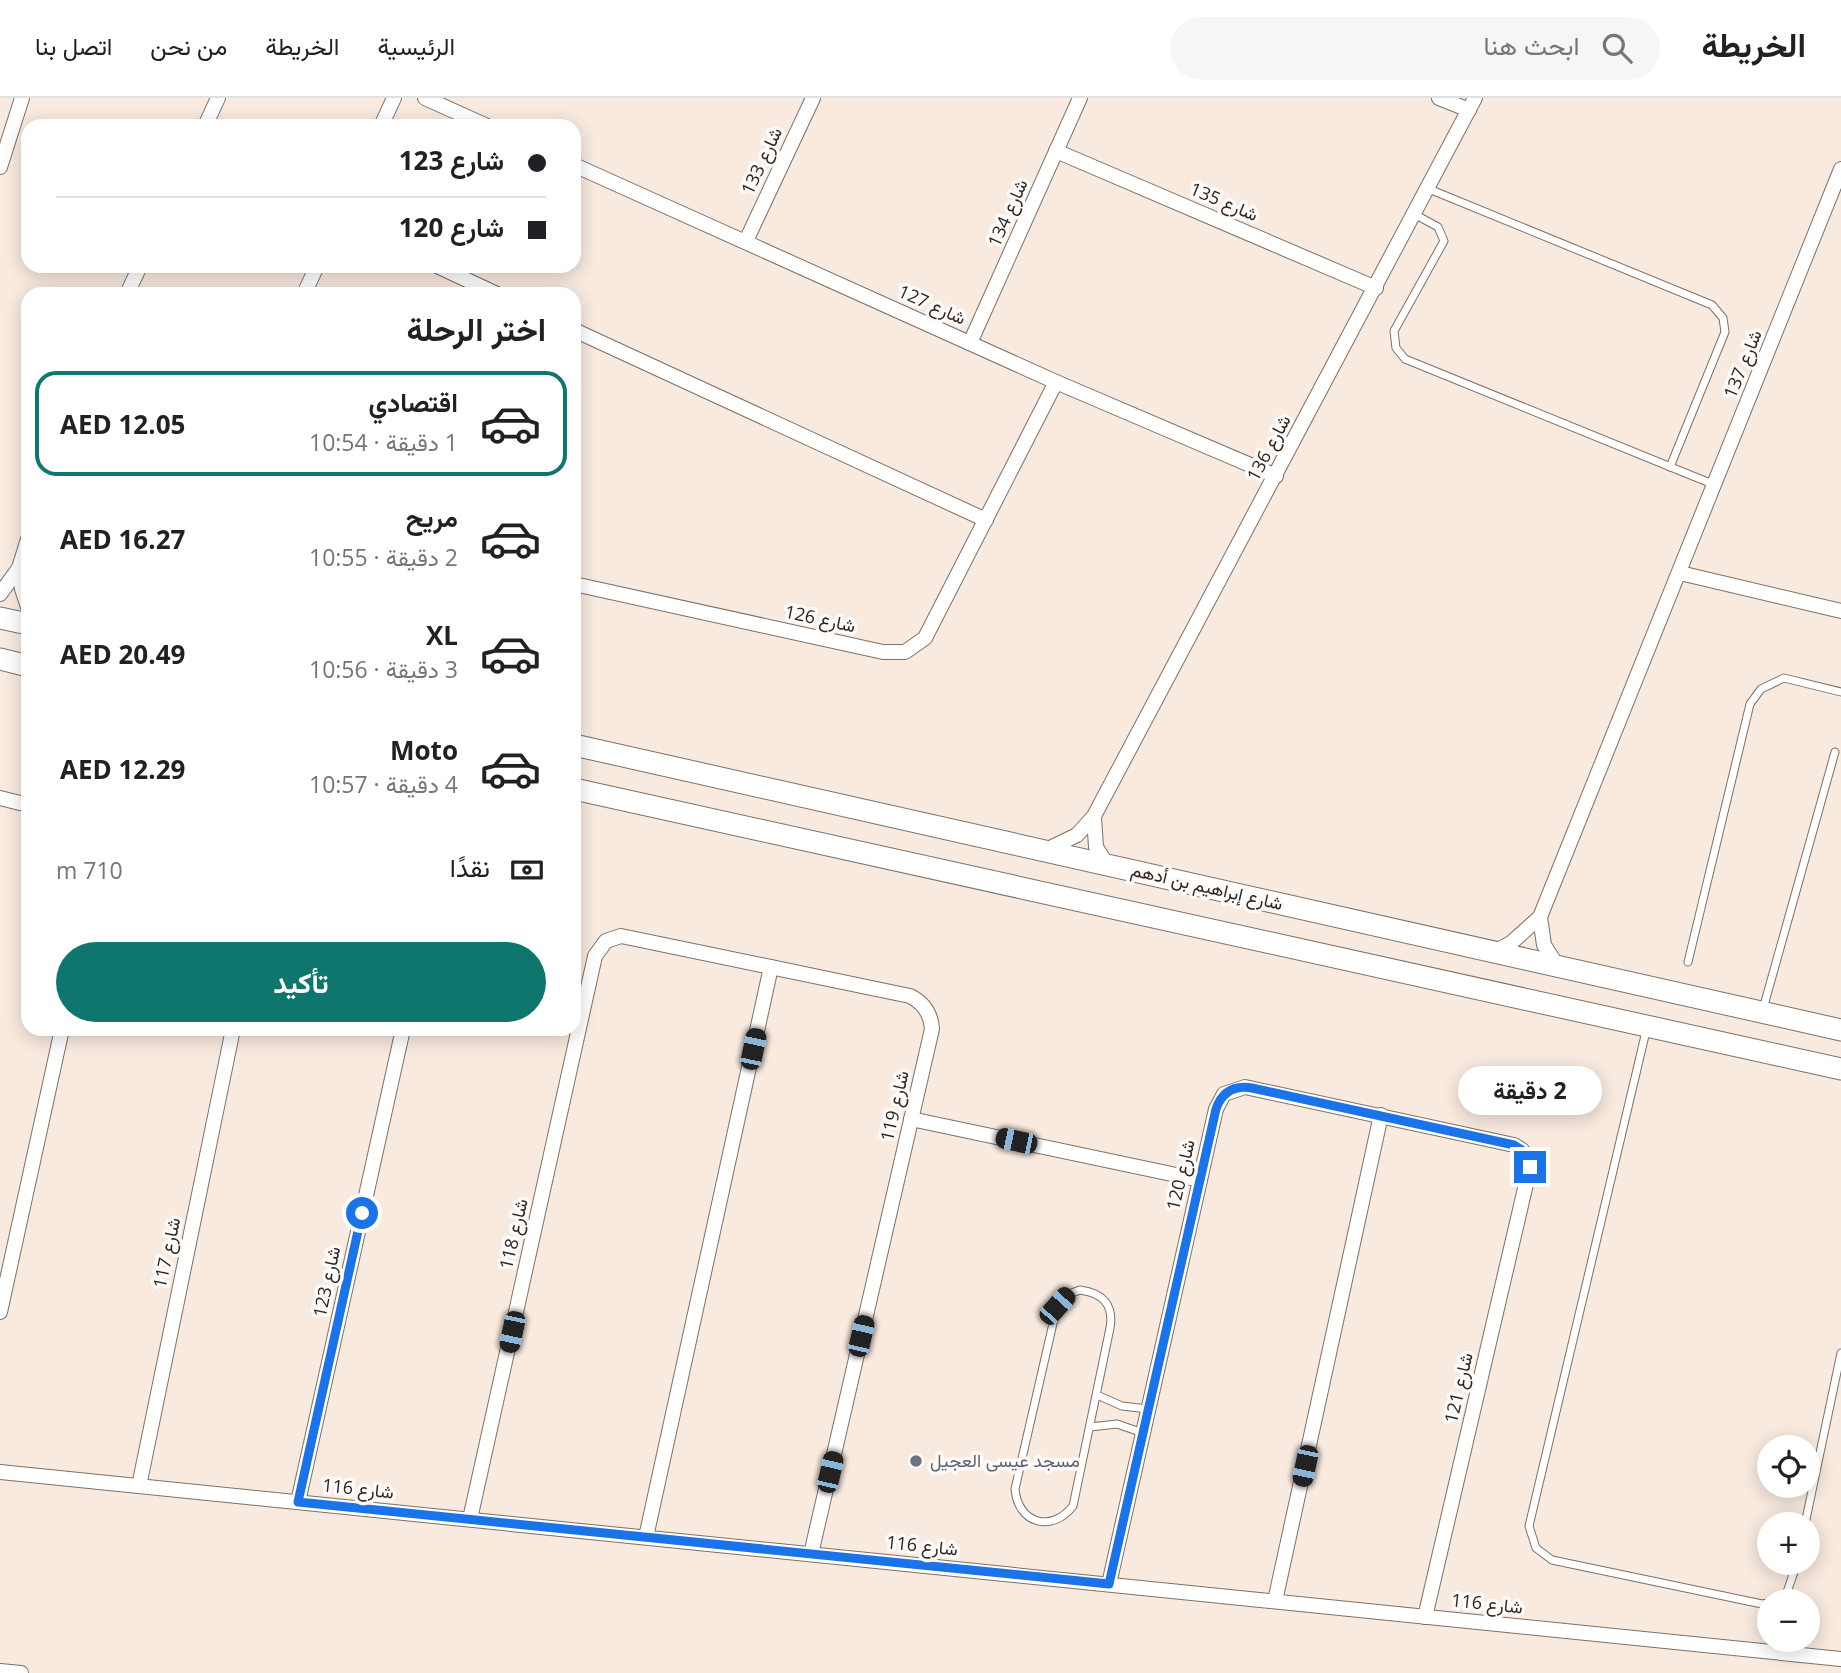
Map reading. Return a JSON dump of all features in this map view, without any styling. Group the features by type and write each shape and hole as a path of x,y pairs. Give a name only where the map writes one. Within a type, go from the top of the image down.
{"street":[{"path":"0,167 22,98"},
{"path":"208,119 218,98"},
{"path":"384,119 394,98"},
{"path":"425,98 453,104 476,119"},
{"name":"شارع 133","path":"746,241 813,98"},
{"name":"شارع 134","path":"970,343 1080,98"},
{"path":"1439,98 1472,104"},
{"name":"شارع 136","path":"1044,851 1077,835 1094,816 1416,215 1472,104"},
{"name":"شارع 135","path":"1056,151 1376,288"},
{"name":"شارع 127","path":"581,168 1056,382 1276,476"},
{"name":"شارع 137","path":"1494,952 1519,937 1540,917 1841,169"},
{"path":"452,273 482,287"},
{"path":"581,333 986,520"},
{"name":"شارع 126","path":"581,586 894,654 916,646 925,638 1056,382"},
{"path":"0,594 21,562"},
{"path":"19,568 21,582"},
{"path":"1680,573 1841,611"},
{"path":"0,618 21,622"},
{"path":"0,675 16,663"},
{"name":"شارع إبراهيم بن أدهم","path":"581,747 1841,1030"},
{"path":"581,791 1841,1069"},
{"path":"0,798 21,802"},
{"path":"1094,816 1096,847 1107,865"},
{"path":"1540,917 1544,944 1558,967"},
{"name":"شارع 119","path":"595,956 606,941 621,936 903,994 922,1004 930,1016 932,1029 811,1554"},
{"name":"شارع 118","path":"581,1019 595,956"},
{"path":"646,1537 771,967"},
{"path":"0,1312 60,1036"},
{"name":"شارع 117","path":"139,1486 232,1036"},
{"name":"شارع 123","path":"298,1502 400,1036"},
{"name":"شارع 118","path":"470,1519 577,1036"},
{"name":"شارع 120","path":"1109,1584 1216,1109 1231,1090 1245,1087 1514,1145 1522,1150 1530,1167"},
{"path":"1275,1601 1381,1115"},
{"path":"911,1119 1200,1180"},
{"name":"شارع 121","path":"1425,1617 1530,1167"},
{"name":"شارع 116","path":"0,1472 1841,1658"},
{"path":"0,1671 21,1673"}],"lane":[{"path":"1429,189 1712,304 1719,310 1726,332 1670,467"},
{"path":"1416,215 1438,227 1444,241 1394,331 1396,348 1405,359 1716,485"},
{"path":"1688,962 1750,704 1769,683 1784,678 1841,692"},
{"path":"1761,1013 1835,752"},
{"path":"1648,1026 1529,1526 1532,1541 1552,1559 1757,1603"},
{"path":"1080,1290 1094,1292 1106,1300 1112,1314 1097,1395 1073,1506 1055,1522 1031,1520 1016,1501 1016,1477 1057,1306 1066,1295 1080,1290"},
{"path":"1808,1512 1841,1353"},
{"path":"1097,1395 1122,1406 1148,1409"},
{"path":"1090,1427 1117,1424 1143,1433"}],"place":[{"name":"مسجد عيسى العجيل","path":"916,1461"}],"route":[{"path":"362,1213 298,1502 1109,1584 1216,1109 1224,1094 1238,1087 1252,1088 1514,1145 1522,1150 1530,1167"}]}
